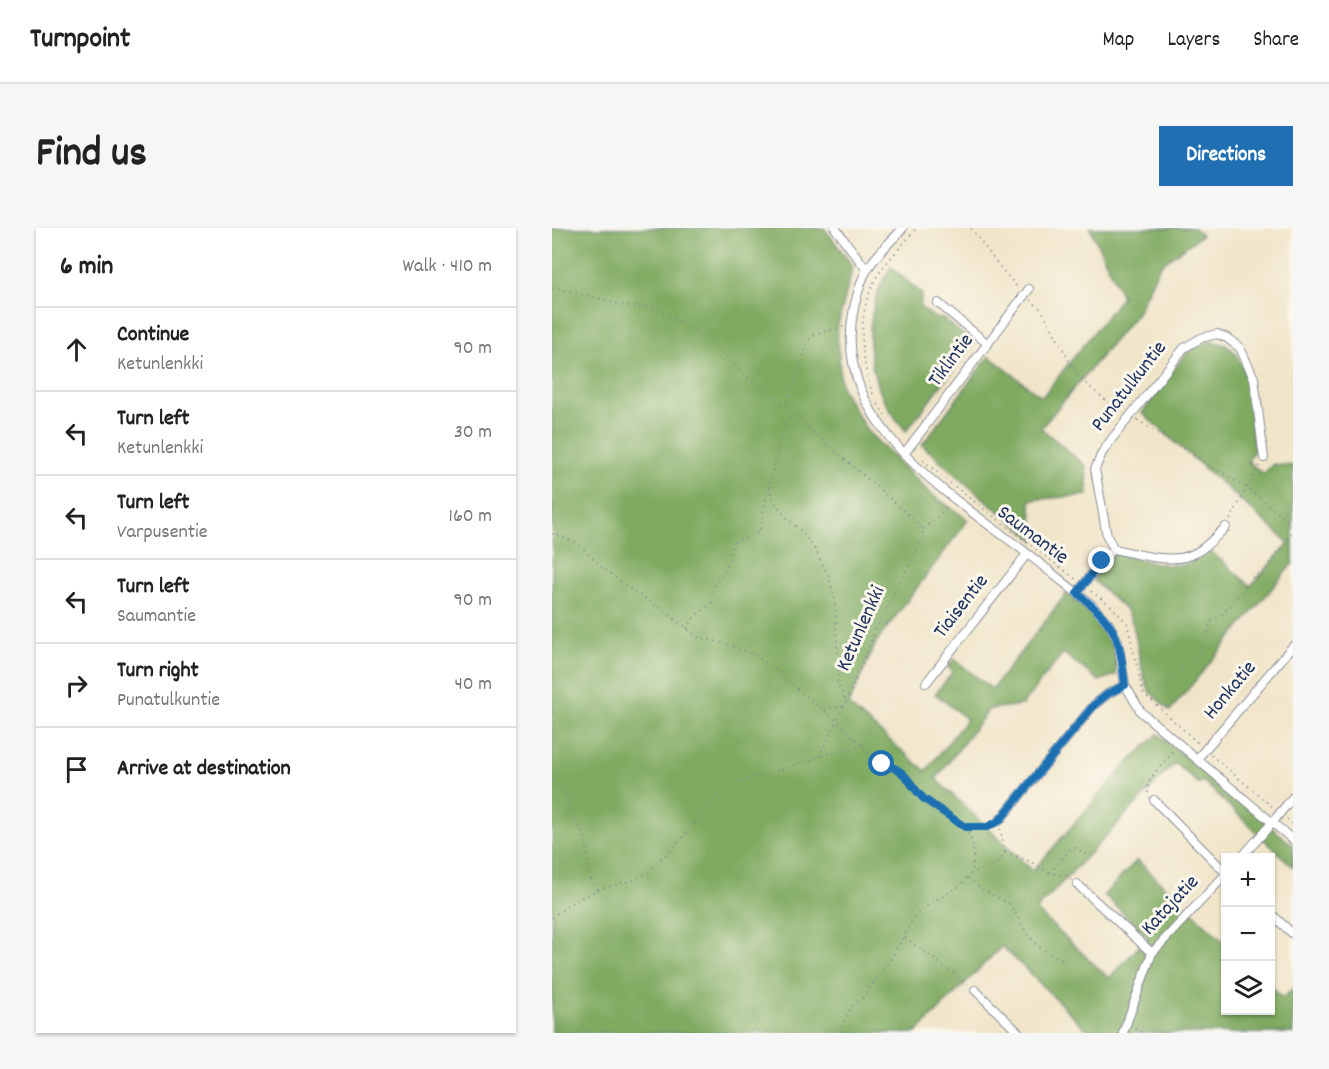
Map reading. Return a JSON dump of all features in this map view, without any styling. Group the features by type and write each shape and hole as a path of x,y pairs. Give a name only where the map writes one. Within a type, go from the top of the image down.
{"street":[{"path":"835,228 867,270"},
{"name":"Saumantie","path":"903,228 867,270 858,294 851,325 857,380 867,406 881,428 953,498 1091,604 1109,624 1118,641 1125,685 1141,712 1293,840"},
{"name":"Tiklintie","path":"907,451 1027,292"},
{"path":"938,303 988,344"},
{"name":"Punatulkuntie","path":"1114,549 1107,536 1095,469 1111,440 1184,348 1201,338 1217,334 1240,348 1254,378 1264,458"},
{"path":"1077,593 1114,549 1151,557 1179,559 1197,552 1226,527"},
{"name":"Tiaisentie","path":"926,683 1027,554"},
{"name":"Honkatie","path":"1197,759 1293,646"},
{"path":"999,821 1094,705 1109,693 1125,685"},
{"path":"1245,853 1293,797"},
{"path":"1154,800 1221,869"},
{"name":"Katajatie","path":"1123,1033 1152,953 1221,879"},
{"path":"1077,884 1152,953"},
{"path":"1275,918 1293,933"},
{"path":"975,990 1019,1033"}],"path":[{"path":"886,417 867,378 862,347 865,310 873,285 881,271 916,228"},
{"path":"971,228 998,265 1027,292 1042,310 1081,380 1113,406 1247,489 1293,525"},
{"path":"552,288 626,306 646,307 663,312 700,334 718,348 746,377 916,521 922,530 941,514 953,498"},
{"path":"786,409 789,393 810,338 816,333 851,325"},
{"path":"687,629 695,616 711,604 712,591 719,576 726,568 735,540 754,535 762,525 780,441 791,413"},
{"path":"907,451 1111,606 1127,623 1143,693 1205,750 1293,824"},
{"path":"1226,527 1264,458"},
{"path":"769,486 773,499 814,548 829,576 835,599 840,664 837,682 846,701"},
{"name":"Ketunlenkki","path":"819,756 846,701 876,629 917,551 923,535 922,530"},
{"path":"1152,701 1165,684 1192,661 1206,640 1210,622 1223,614 1254,576 1266,570 1293,530"},
{"path":"552,534 577,543 636,593 658,606 698,637 727,644 753,654 775,669 837,721 869,754 882,764 897,768 904,773 924,799 965,827 975,852 972,873"},
{"path":"823,709 844,705"},
{"path":"1154,800 1148,794 1148,783 1169,758 1176,742"},
{"path":"552,918 567,905 597,890 637,879 649,872 674,848 721,792 729,786 755,776 765,776 819,756 863,746"},
{"path":"552,781 567,796 573,817 585,839 589,874 597,890"},
{"path":"841,1033 842,1024 852,1006 869,990 920,910 958,887 972,873 993,866 1001,860 1005,852 999,821 987,827 965,827"},
{"path":"1049,873 1071,848 1076,848 1088,855"},
{"path":"1005,852 1034,863 1049,873 1067,876 1077,884"},
{"path":"967,877 982,890 1010,904 1027,934 1037,945 1065,960"},
{"path":"904,936 975,990"},
{"path":"1288,1033 1293,1028"}],"green space":[{"path":"552,228 824,228 853,266 837,328 841,387 868,432 930,493 968,520 877,641 848,705 926,771 967,719 935,694 953,672 948,667 954,659 992,689 1067,593 1090,611 1108,633 1115,651 1116,675 1099,681 1063,653 1022,705 989,709 936,779 1033,871 1119,772 1158,734 1293,845 1293,867 1203,781 1199,784 1175,763 1036,910 1109,978 1148,937 1104,895 1137,860 1221,939 1221,1015 1275,1015 1275,990 1283,998 1293,988 1293,1033 1090,1033 1002,946 916,1033 552,1033"},
{"path":"1090,228 1194,228 1202,235 1160,265 1137,313 1041,428 1086,466 1088,495 1030,500 1035,540 922,445 989,356 1042,397 1122,297"},
{"path":"891,267 922,294 920,307 935,318 944,319 974,343 906,431 891,412 880,392 870,350 874,306 880,286"},
{"path":"1211,341 1226,345 1236,353 1243,368 1249,390 1254,450 1248,461 1263,474 1273,464 1293,466 1293,563 1170,711 1149,691 1143,674 1133,624 1126,610 1093,580 1116,553 1155,563 1179,565 1195,560 1209,550 1251,586 1289,543 1142,413 1187,352 1200,344"}],"route":[{"path":"882,764 897,768 904,773 924,799 965,827 987,827 999,821 1094,705 1109,693 1125,685 1118,641 1109,624 1091,604 1077,593 1102,561"}]}
